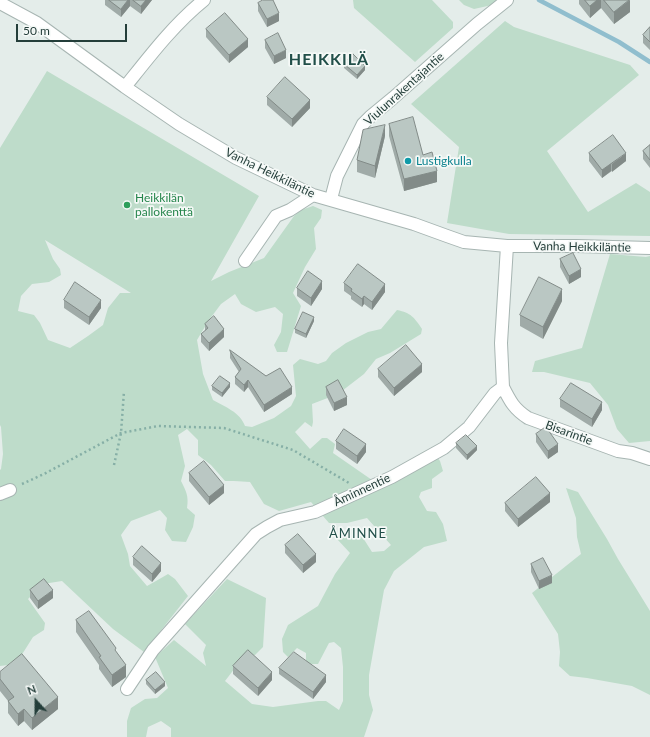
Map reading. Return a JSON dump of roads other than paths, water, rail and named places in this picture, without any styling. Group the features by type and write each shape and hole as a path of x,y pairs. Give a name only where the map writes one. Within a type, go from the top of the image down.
{"street":[{"path":"125,87 164,39 194,8 204,0"},
{"name":"Viulunrakentajantie","path":"331,199 337,176 363,124 477,24 507,0"},
{"name":"Vanha Heikkiläntie","path":"0,3 37,24 179,124 236,158 314,194 414,224 464,242 507,246 650,248"},
{"path":"245,261 276,216 290,210 314,194"},
{"path":"503,387 502,343 507,246"},
{"name":"Bisarintie","path":"503,387 511,402 519,412 528,418 618,451 632,453 650,459"},
{"name":"Åminnentie","path":"127,689 153,650 256,534 266,526 280,520 315,512 392,477 444,448 469,427 495,393 503,387"}],"waterway":[{"path":"539,0 619,42 650,62"}],"place":[{"name":"Lustigkulla","path":"408,161"},
{"name":"Heikkilän pallokenttä","path":"127,205"}],"district":[{"name":"HEIKKILÄ","path":"329,60"},
{"name":"ÅMINNE","path":"358,534"}]}
